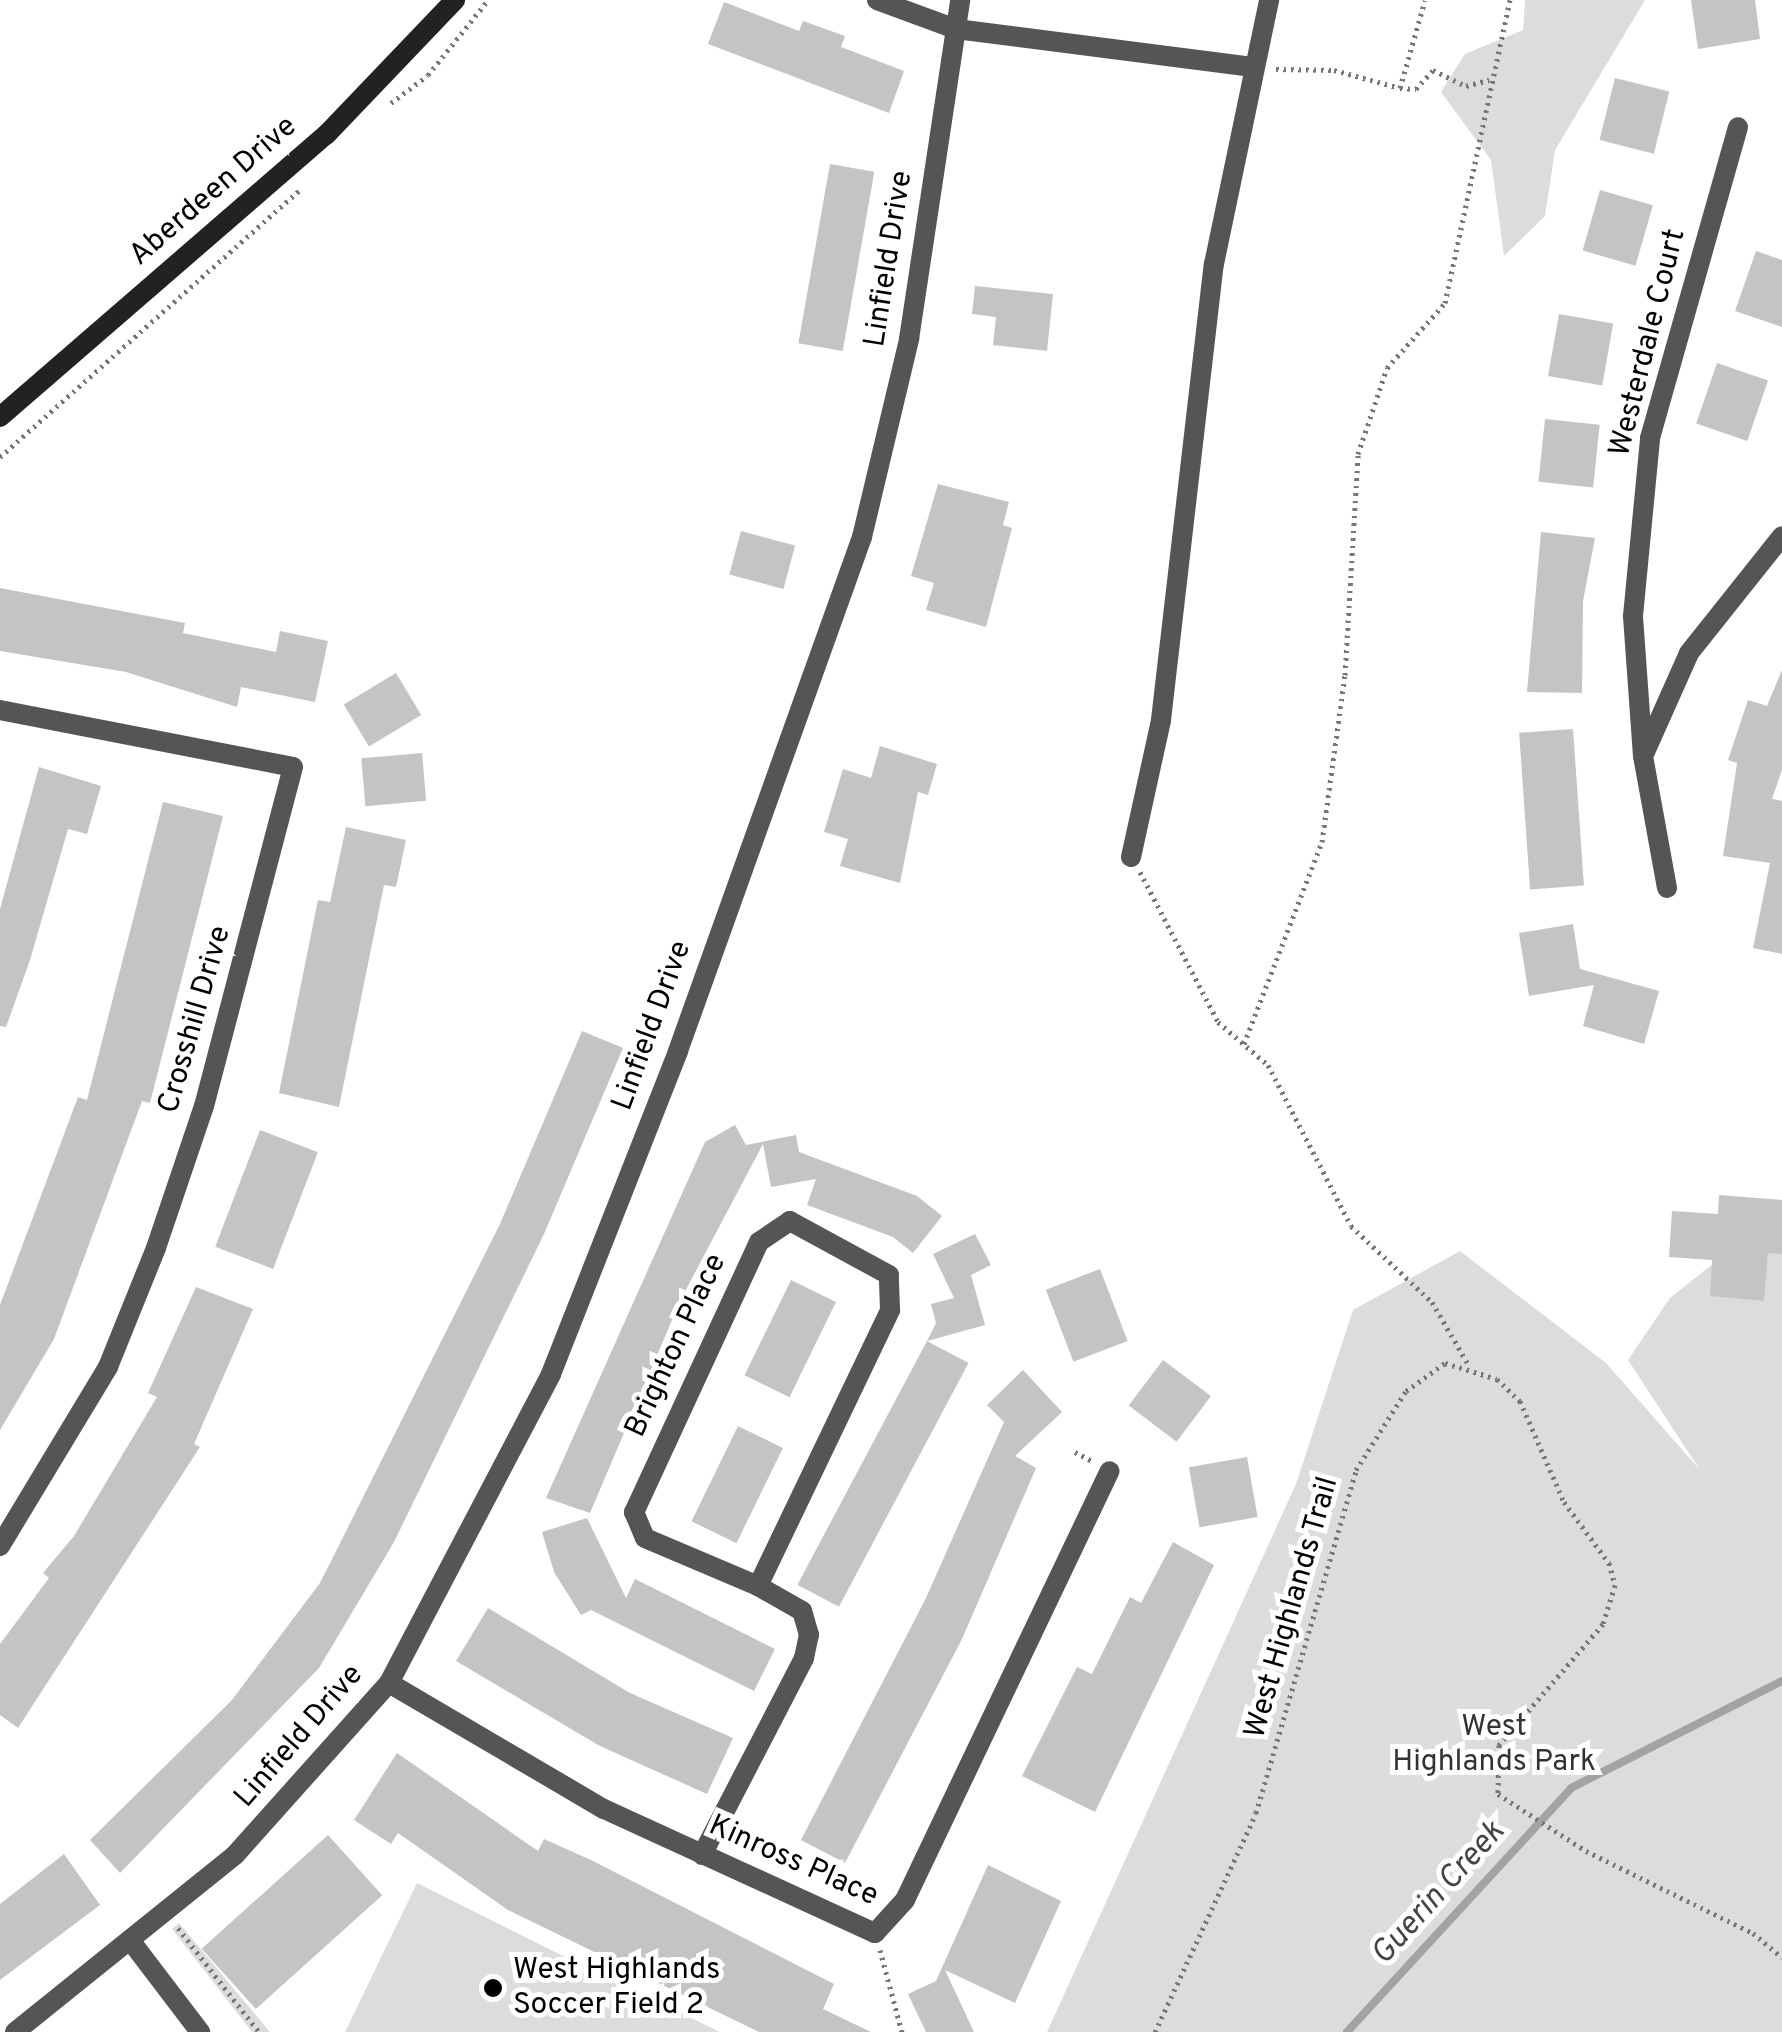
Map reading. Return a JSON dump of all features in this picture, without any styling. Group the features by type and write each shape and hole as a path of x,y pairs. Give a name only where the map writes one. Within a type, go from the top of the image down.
{"street":[{"name":"Aberdeen Drive","path":"0,418 326,135 455,0"},
{"path":"877,0 956,28 1253,67"},
{"name":"Linfield Drive","path":"15,2032 235,1856 389,1683 551,1374 678,1052 862,537 909,339 960,0"},
{"path":"1130,857 1161,720 1214,264 1269,0"},
{"name":"Westerdale Court","path":"1667,888 1643,756 1632,616 1650,438 1738,127"},
{"path":"1643,756 1689,653 1782,536"},
{"name":"Crosshill Drive","path":"0,710 293,767 204,1106 156,1248 108,1368 0,1546"},
{"name":"Brighton Place","path":"702,1855 807,1646 802,1611 758,1586 645,1538 634,1512 759,1242 790,1221 889,1276 890,1310 758,1586"},
{"name":"Kinross Place","path":"389,1683 604,1810 875,1932 905,1900 1110,1470"},
{"path":"130,1940 200,2032"}],"path":[{"path":"1400,88 1426,0"},
{"path":"1244,1044 1322,842 1346,674 1358,454 1387,368 1445,302 1510,0"},
{"path":"1253,67 1334,70 1416,89 1434,70 1466,86 1490,80"},
{"path":"1130,857 1218,1022 1268,1065 1351,1226 1432,1302 1468,1365 1520,1402 1564,1502 1608,1563 1614,1585 1603,1624 1499,1745 1498,1794 1586,1852 1753,1933 1782,1957"},
{"name":"West Highlands Trail","path":"1154,2032 1256,1813 1356,1470 1378,1425 1424,1372 1468,1365"},
{"path":"166,1912 259,2032"},
{"path":"875,1932 902,2032"}],"green space":[{"path":"1525,0 1645,0 1555,150 1545,216 1504,256 1491,160 1441,92 1465,54 1523,30"},
{"name":"West Highlands Park","path":"1782,1209 1782,2032 1047,2032 1296,1484 1353,1310 1460,1251 1606,1363 1700,1470 1628,1360 1670,1298"},
{"path":"417,1883 551,1950 720,2032 345,2032"},
{"path":"179,1923 270,2032 252,2032 172,1929"}],"building":[{"path":"1691,0 1755,0 1760,39 1698,49"},
{"path":"724,2 799,31 803,21 845,36 841,47 904,71 889,113 708,44"},
{"path":"1615,78 1669,92 1654,154 1600,140"},
{"path":"830,164 874,172 843,351 798,343"},
{"path":"1600,190 1653,205 1636,266 1583,251"},
{"path":"1756,251 1782,260 1782,327 1735,311"},
{"path":"975,286 1053,294 1047,351 993,345 996,317 972,314"},
{"path":"1559,314 1613,324 1602,386 1548,376"},
{"path":"1717,363 1768,381 1747,441 1696,424"},
{"path":"1545,419 1600,425 1593,487 1538,482"},
{"path":"938,484 1009,502 1003,525 1012,528 986,627 926,610 934,583 911,576"},
{"path":"741,531 795,545 783,589 729,574"},
{"path":"1541,532 1595,538 1583,601 1582,693 1527,692"},
{"path":"0,588 185,623 183,633 276,652 280,631 328,641 315,702 241,687 237,707 126,672 0,651"},
{"path":"1782,670 1782,770 1772,799 1782,801 1782,954 1753,948 1770,863 1723,856 1737,763 1728,760 1748,700 1767,706"},
{"path":"396,673 421,715 369,746 344,704"},
{"path":"1573,729 1584,886 1530,889 1519,733"},
{"path":"880,746 937,764 928,795 918,792 900,883 840,866 848,839 824,832 843,769 871,778"},
{"path":"422,753 426,801 365,806 361,758"},
{"path":"39,767 101,786 87,834 68,829 6,1027 0,1026 0,909"},
{"path":"163,802 223,816 150,1103 142,1101 54,1339 0,1430 0,1305 78,1097 87,1100"},
{"path":"346,827 406,840 396,887 384,885 339,1107 279,1093 318,900 330,902"},
{"path":"1573,924 1580,969 1659,991 1644,1044 1583,1026 1594,985 1529,996 1519,933"},
{"path":"582,1031 623,1048 544,1234 394,1542 319,1668 120,1873 90,1840 232,1700 320,1583 500,1224"},
{"path":"735,1125 746,1145 796,1135 799,1152 917,1196 942,1216 913,1253 893,1237 807,1205 816,1179 771,1187 763,1144 681,1299 590,1513 546,1498 705,1142"},
{"path":"260,1130 318,1152 273,1269 215,1247"},
{"path":"1719,1195 1782,1200 1782,1254 1768,1253 1764,1301 1710,1296 1712,1260 1669,1257 1672,1211 1718,1214"},
{"path":"975,1234 991,1265 971,1275 985,1325 927,1341 936,1323 931,1304 954,1298 933,1254"},
{"path":"1100,1269 1128,1341 1073,1362 1046,1290"},
{"path":"791,1280 836,1302 789,1397 745,1375"},
{"path":"196,1287 253,1309 194,1444 200,1447 18,1728 0,1715 0,1644 49,1578 43,1573 74,1536 157,1397 148,1393"},
{"path":"927,1341 968,1363 839,1607 797,1585"},
{"path":"1163,1360 1211,1396 1177,1442 1129,1406"},
{"path":"1023,1370 1062,1412 1015,1456 1036,1468 962,1639 845,1863 801,1840 926,1598 1004,1422 987,1405"},
{"path":"738,1426 783,1448 736,1543 692,1521"},
{"path":"1247,1457 1258,1517 1199,1527 1189,1467"},
{"path":"587,1518 626,1598 635,1579 775,1649 754,1691 591,1610 581,1615 554,1572 542,1532"},
{"path":"1173,1542 1214,1565 1095,1812 1022,1776 1077,1667 1092,1674 1130,1597 1141,1603"},
{"path":"488,1608 630,1693 733,1738 707,1794 600,1746 456,1661"},
{"path":"397,1753 538,1851 544,1839 591,1860 834,1984 823,2009 871,2032 759,2032 508,1910 398,1833 391,1844 354,1820"},
{"path":"328,1835 382,1895 256,2009 202,1949"},
{"path":"64,1854 100,1905 0,1980 0,1904"},
{"path":"988,1865 1061,1901 1015,2003 945,1970 974,2032 926,2032 908,1994 936,1981"}],"waterway":[{"name":"Guerin Creek","path":"1347,2032 1571,1788 1782,1681"}],"place":[{"name":"West Highlands Soccer Field 2","path":"493,1988"}]}
